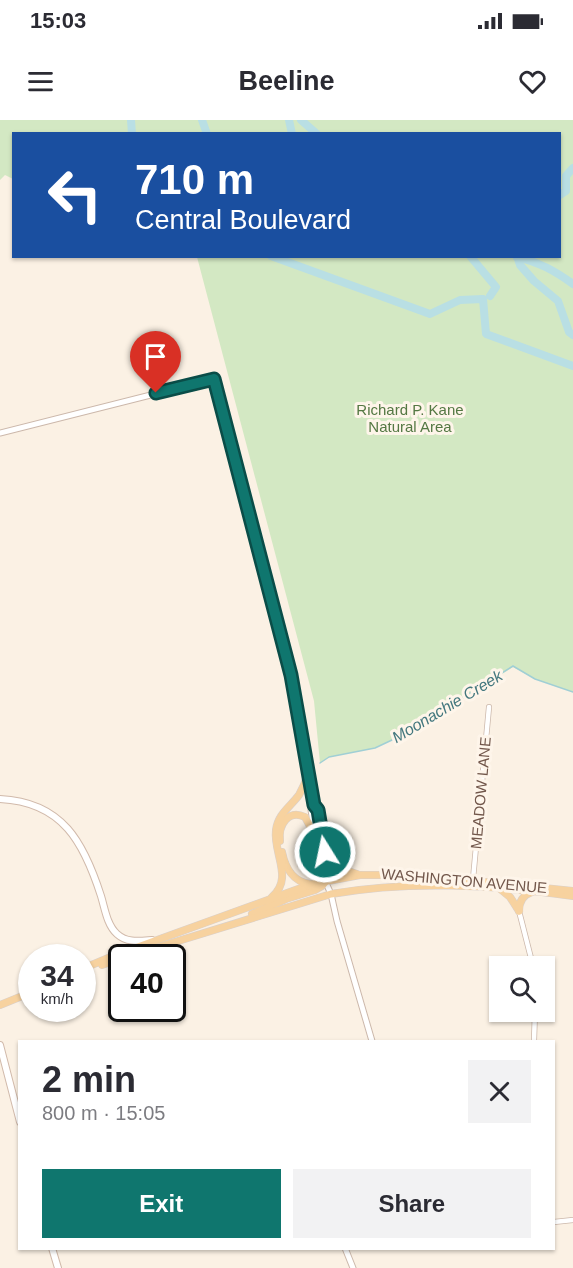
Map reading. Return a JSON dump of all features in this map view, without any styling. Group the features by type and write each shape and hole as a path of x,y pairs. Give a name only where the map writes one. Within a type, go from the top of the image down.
{"main road":[{"path":"270,899 279,890 282,882 275,839 276,826 281,814 302,790 308,773"},
{"path":"0,799 36,807 56,819 72,833 89,861 109,922 115,932 130,941 159,940"},
{"path":"312,884 304,883 287,868 280,836 282,825 287,817 299,814 305,817 315,837"},
{"path":"325,852 339,868 360,875"},
{"name":"WASHINGTON AVENUE","path":"96,963 327,880 386,873 473,879 573,891"},
{"path":"233,923 283,900 322,886 327,880"},
{"name":"WASHINGTON AVENUE","path":"167,944 331,894 363,889 422,884 498,888 573,896"},
{"path":"498,888 505,891 519,911"},
{"path":"519,911 519,904 523,897 535,891"},
{"path":"0,1005 18,998"},
{"path":"0,1045 18,1114"},
{"path":"53,1250 58,1268"}],"street":[{"path":"0,433 214,379 292,680 314,805 318,810 329,870 327,880"},
{"name":"MEADOW LANE","path":"473,879 489,707"},
{"path":"314,805 311,810 321,872 327,880 338,927 372,1040"},
{"path":"519,911 530,956"},
{"path":"534,1040 535,1022"},
{"path":"555,1222 573,1220"},
{"path":"346,1250 353,1268"}],"green space":[{"name":"Richard P. Kane Natural Area","path":"0,120 573,120 573,692 535,679 513,667 409,732 375,748 329,757 320,763 314,701 197,258 561,258 561,132 12,132 12,178 5,175 0,180"}],"waterway":[{"path":"131,120 132,132"},
{"path":"202,120 206,132"},
{"path":"289,120 292,132"},
{"path":"301,120 315,132"},
{"path":"561,194 566,191 566,176 573,168"},
{"path":"276,258 430,314 460,300 483,299 486,334 573,366"},
{"path":"472,258 496,287 490,296"},
{"path":"518,258 520,265 534,281 558,301 569,332 573,335"},
{"path":"520,258 546,268 573,284"},
{"name":"Moonachie Creek","path":"320,763 329,757 375,748 409,732 513,666 535,679 573,692"}],"route":[{"path":"156,393 214,379 291,675 314,805 318,810 325,852"}]}
